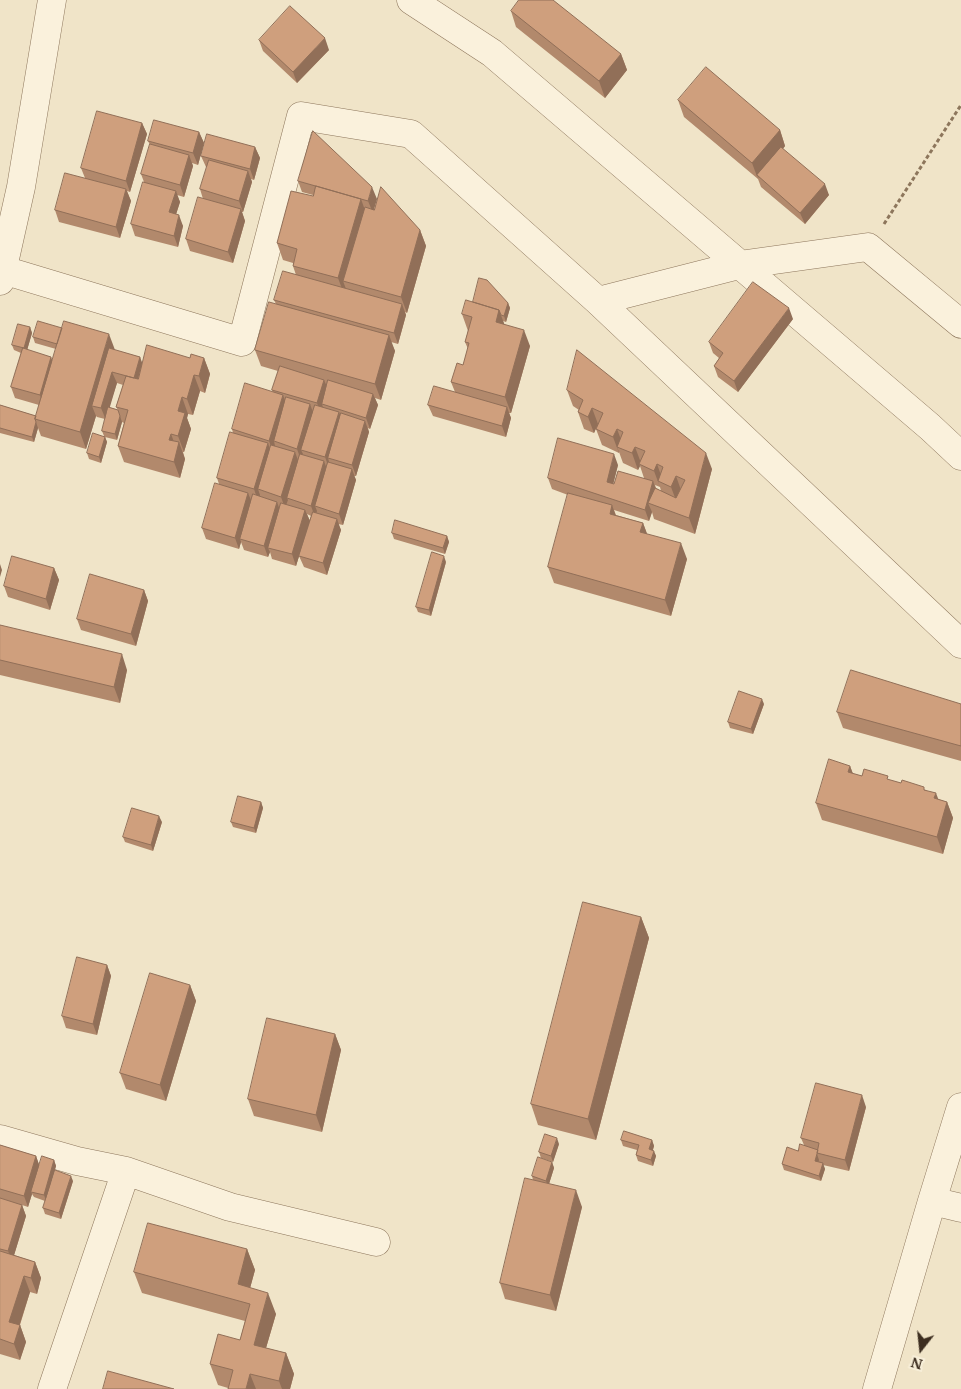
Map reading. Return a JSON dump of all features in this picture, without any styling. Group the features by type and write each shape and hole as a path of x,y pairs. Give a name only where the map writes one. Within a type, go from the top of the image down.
{"street":[{"path":"52,0 11,184 2,275 242,342 301,116 411,134 598,302 961,644"},
{"path":"411,0 492,53 930,427 961,456"},
{"path":"598,302 739,265 868,247 961,324"},
{"path":"877,1389 961,1107"},
{"path":"0,1139 77,1161 126,1171 230,1207 376,1242"},
{"path":"52,1389 126,1171"},
{"path":"932,1201 961,1208"}],"path":[{"path":"868,247 961,105"}],"building":[{"path":"519,0 553,0 621,54 599,81 511,11"},
{"path":"290,6 325,38 293,72 259,40"},
{"path":"706,67 780,130 752,163 678,100"},
{"path":"97,111 142,123 126,181 81,168"},
{"path":"154,120 199,132 193,153 148,141"},
{"path":"313,131 372,187 368,201 298,181"},
{"path":"207,134 255,147 250,169 201,156"},
{"path":"150,144 189,155 180,185 141,174"},
{"path":"781,147 825,184 800,213 757,175"},
{"path":"209,160 248,171 239,201 200,189"},
{"path":"65,173 126,189 116,227 55,210"},
{"path":"143,182 176,191 169,212 179,215 174,236 131,224"},
{"path":"316,186 361,199 338,278 293,266 297,249 277,243 291,191 313,196"},
{"path":"381,187 420,230 401,297 343,281 365,207 374,210"},
{"path":"198,197 241,209 228,252 186,239"},
{"path":"283,271 402,304 394,333 274,300"},
{"path":"479,278 487,280 508,303 504,316 501,315 499,310 473,302"},
{"path":"753,282 789,308 734,381 714,366 723,353 709,342"},
{"path":"466,300 499,310 496,322 524,330 505,397 451,382 457,363 463,365 469,343 465,342 472,317 462,314"},
{"path":"269,302 389,335 375,384 255,350"},
{"path":"38,321 62,328 57,344 33,337"},
{"path":"64,321 109,334 80,432 35,419"},
{"path":"18,324 30,327 24,348 12,345"},
{"path":"147,345 190,358 191,354 204,358 199,376 194,375 187,399 182,397 178,411 185,413 178,436 171,434 169,440 179,442 174,462 118,446 128,410 116,407 126,376 138,379"},
{"path":"23,348 51,357 40,395 11,387"},
{"path":"109,348 140,357 134,378 112,372 101,408 92,406"},
{"path":"577,350 706,453 689,518 648,503 655,488 676,498 685,480 676,476 671,487 658,481 663,467 657,464 654,471 639,464 645,451 635,447 632,453 617,447 623,432 617,429 613,437 596,429 603,413 592,408 588,417 578,412 583,400 567,390"},
{"path":"280,366 324,380 317,403 272,390"},
{"path":"328,380 373,394 366,418 322,404"},
{"path":"245,383 283,395 269,441 232,429"},
{"path":"434,386 507,407 502,426 428,405"},
{"path":"286,397 310,404 297,449 274,441"},
{"path":"0,405 36,416 32,437 0,428"},
{"path":"315,405 339,412 325,457 301,450"},
{"path":"108,407 118,410 120,416 115,434 102,431"},
{"path":"341,413 365,421 352,465 328,458"},
{"path":"230,432 268,443 254,489 217,478"},
{"path":"93,433 105,437 99,457 87,453"},
{"path":"558,438 614,454 607,482 614,484 618,471 653,481 645,510 548,478"},
{"path":"271,445 295,452 281,497 258,489"},
{"path":"300,454 324,461 311,506 287,498"},
{"path":"328,462 352,469 339,514 315,506"},
{"path":"215,483 248,493 235,538 202,528"},
{"path":"568,493 612,505 610,514 643,523 640,532 681,543 665,600 548,567"},
{"path":"253,494 277,502 264,546 240,539"},
{"path":"281,503 305,510 292,554 268,548"},
{"path":"313,512 337,519 323,563 299,556"},
{"path":"395,520 447,536 443,548 392,533"},
{"path":"432,552 444,556 429,610 416,607"},
{"path":"12,556 54,568 46,599 4,586"},
{"path":"90,574 144,590 131,634 77,619"},
{"path":"0,625 122,654 114,687 0,660"},
{"path":"851,670 961,704 961,746 837,712"},
{"path":"739,691 762,699 751,729 728,722"},
{"path":"829,759 850,766 848,772 862,776 864,769 888,776 887,779 901,783 902,780 936,793 934,798 947,802 937,837 816,803"},
{"path":"238,796 261,802 254,828 231,822"},
{"path":"132,808 159,816 151,845 123,837"},
{"path":"583,902 641,917 588,1119 531,1104"},
{"path":"77,957 107,965 93,1024 62,1016"},
{"path":"150,973 190,985 160,1085 120,1073"},
{"path":"267,1018 335,1034 316,1115 248,1099"},
{"path":"816,1083 862,1095 845,1160 817,1153 819,1143 801,1138"},
{"path":"624,1131 652,1140 649,1149 654,1151 651,1160 636,1155 639,1145 621,1140"},
{"path":"545,1134 557,1138 551,1156 539,1152"},
{"path":"800,1144 818,1150 815,1161 823,1163 819,1176 782,1164 787,1147 798,1151"},
{"path":"0,1145 36,1156 24,1196 0,1189"},
{"path":"42,1156 54,1160 44,1195 31,1192"},
{"path":"538,1157 552,1162 546,1181 532,1176"},
{"path":"55,1170 71,1176 59,1213 43,1208"},
{"path":"525,1178 576,1190 550,1295 500,1283"},
{"path":"0,1198 22,1205 8,1251 0,1249"},
{"path":"148,1223 247,1249 238,1284 268,1293 254,1345 286,1353 279,1381 250,1374 246,1389 228,1389 233,1370 210,1364 218,1334 240,1340 250,1304 134,1272"},
{"path":"0,1251 35,1262 31,1278 24,1276 9,1322 20,1325 14,1344 0,1339"},
{"path":"108,1371 174,1389 103,1389"}]}
